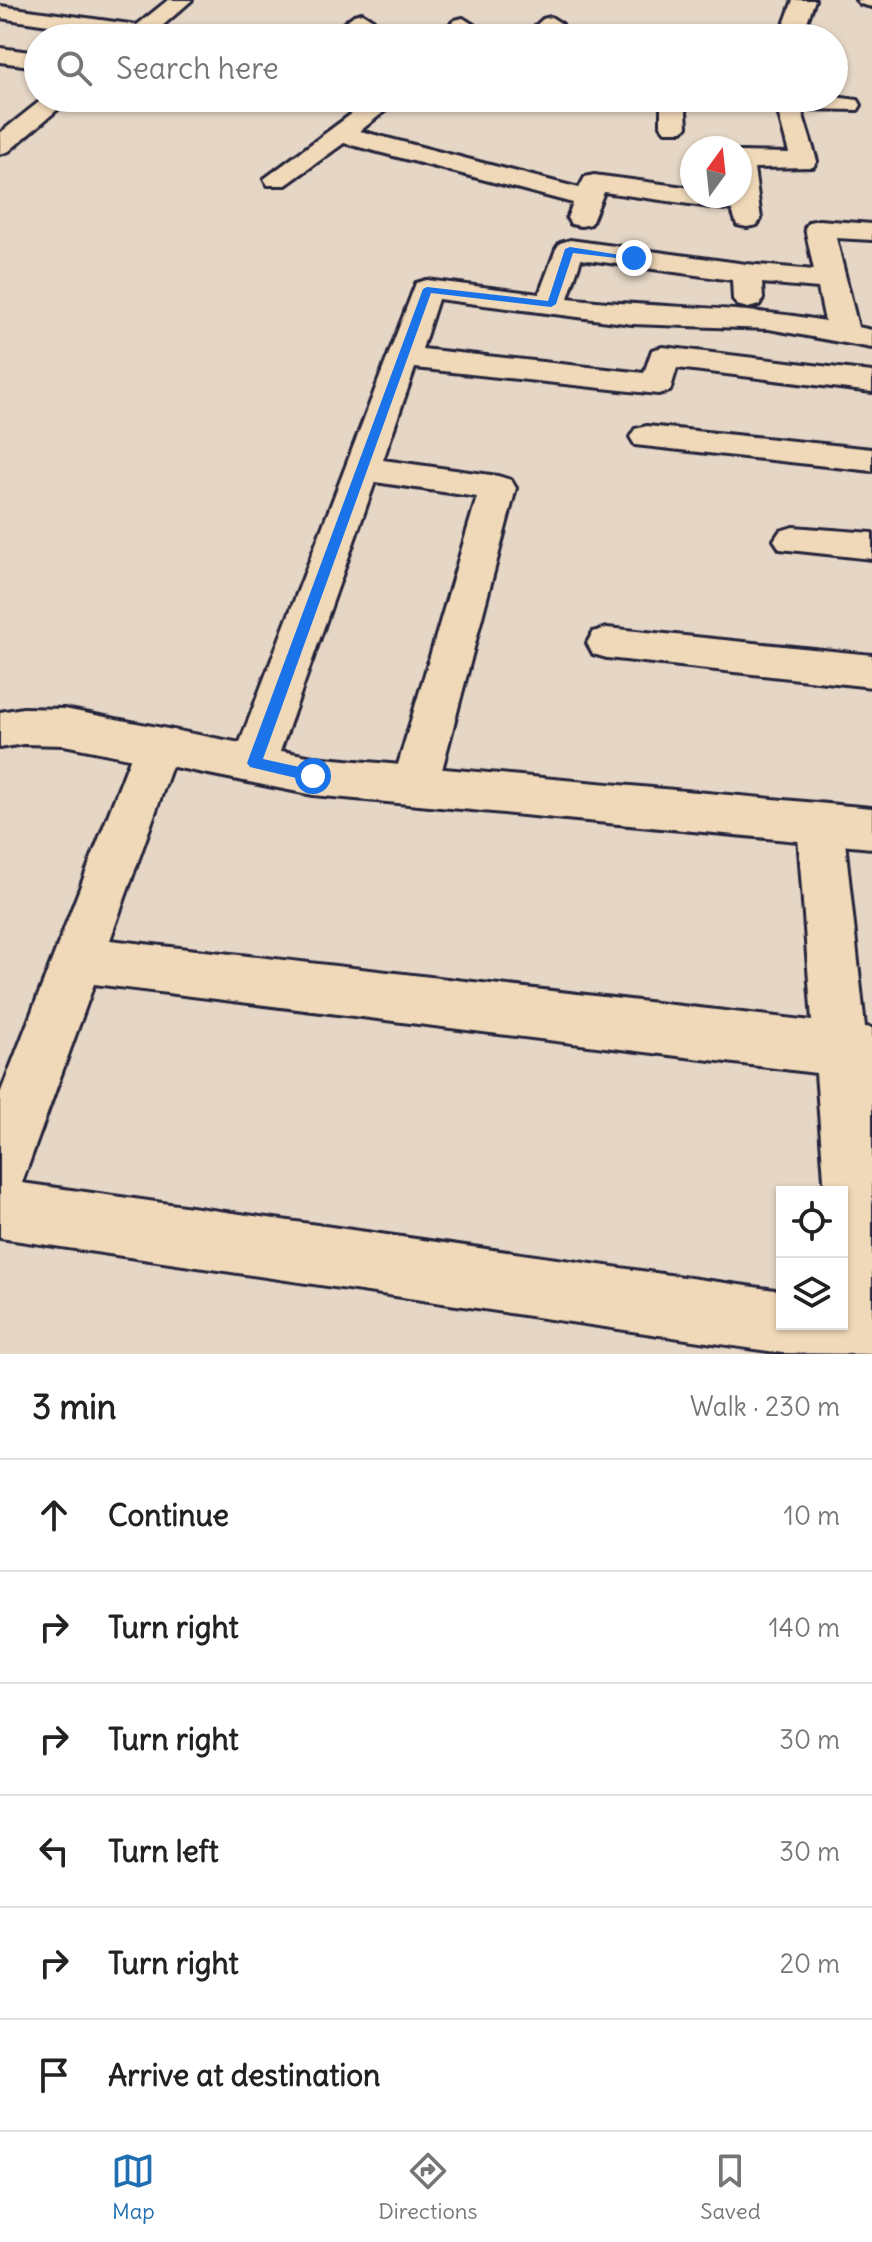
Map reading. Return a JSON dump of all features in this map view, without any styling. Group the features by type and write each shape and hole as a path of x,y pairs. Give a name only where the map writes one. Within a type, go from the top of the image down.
{"street":[{"path":"151,24 181,0"},
{"path":"795,24 804,0"},
{"path":"0,12 75,24"},
{"path":"356,24 362,20"},
{"path":"0,55 24,58"},
{"path":"0,146 42,112"},
{"path":"277,179 370,112"},
{"path":"674,112 674,126"},
{"path":"573,334 570,249 594,183 746,212 740,160 804,161 790,112"},
{"path":"340,134 588,199"},
{"path":"858,336 831,280 819,228 872,232"},
{"path":"570,249 746,273 831,280"},
{"path":"618,313 634,258"},
{"path":"746,273 750,319"},
{"path":"254,763 427,289 573,334 658,384 663,357 872,382"},
{"path":"403,357 573,334 618,313 750,319 858,336"},
{"path":"647,437 872,460"},
{"path":"363,469 498,488 415,785"},
{"path":"793,540 872,546"},
{"path":"607,643 872,671"},
{"path":"0,730 23,726 64,727 313,776 846,825 869,1344 816,1330"},
{"path":"0,1168 157,746"},
{"path":"78,959 858,1051"},
{"path":"0,1209 776,1321"}],"route":[{"path":"313,776 254,763 427,289 551,304 570,249 634,258"}]}
